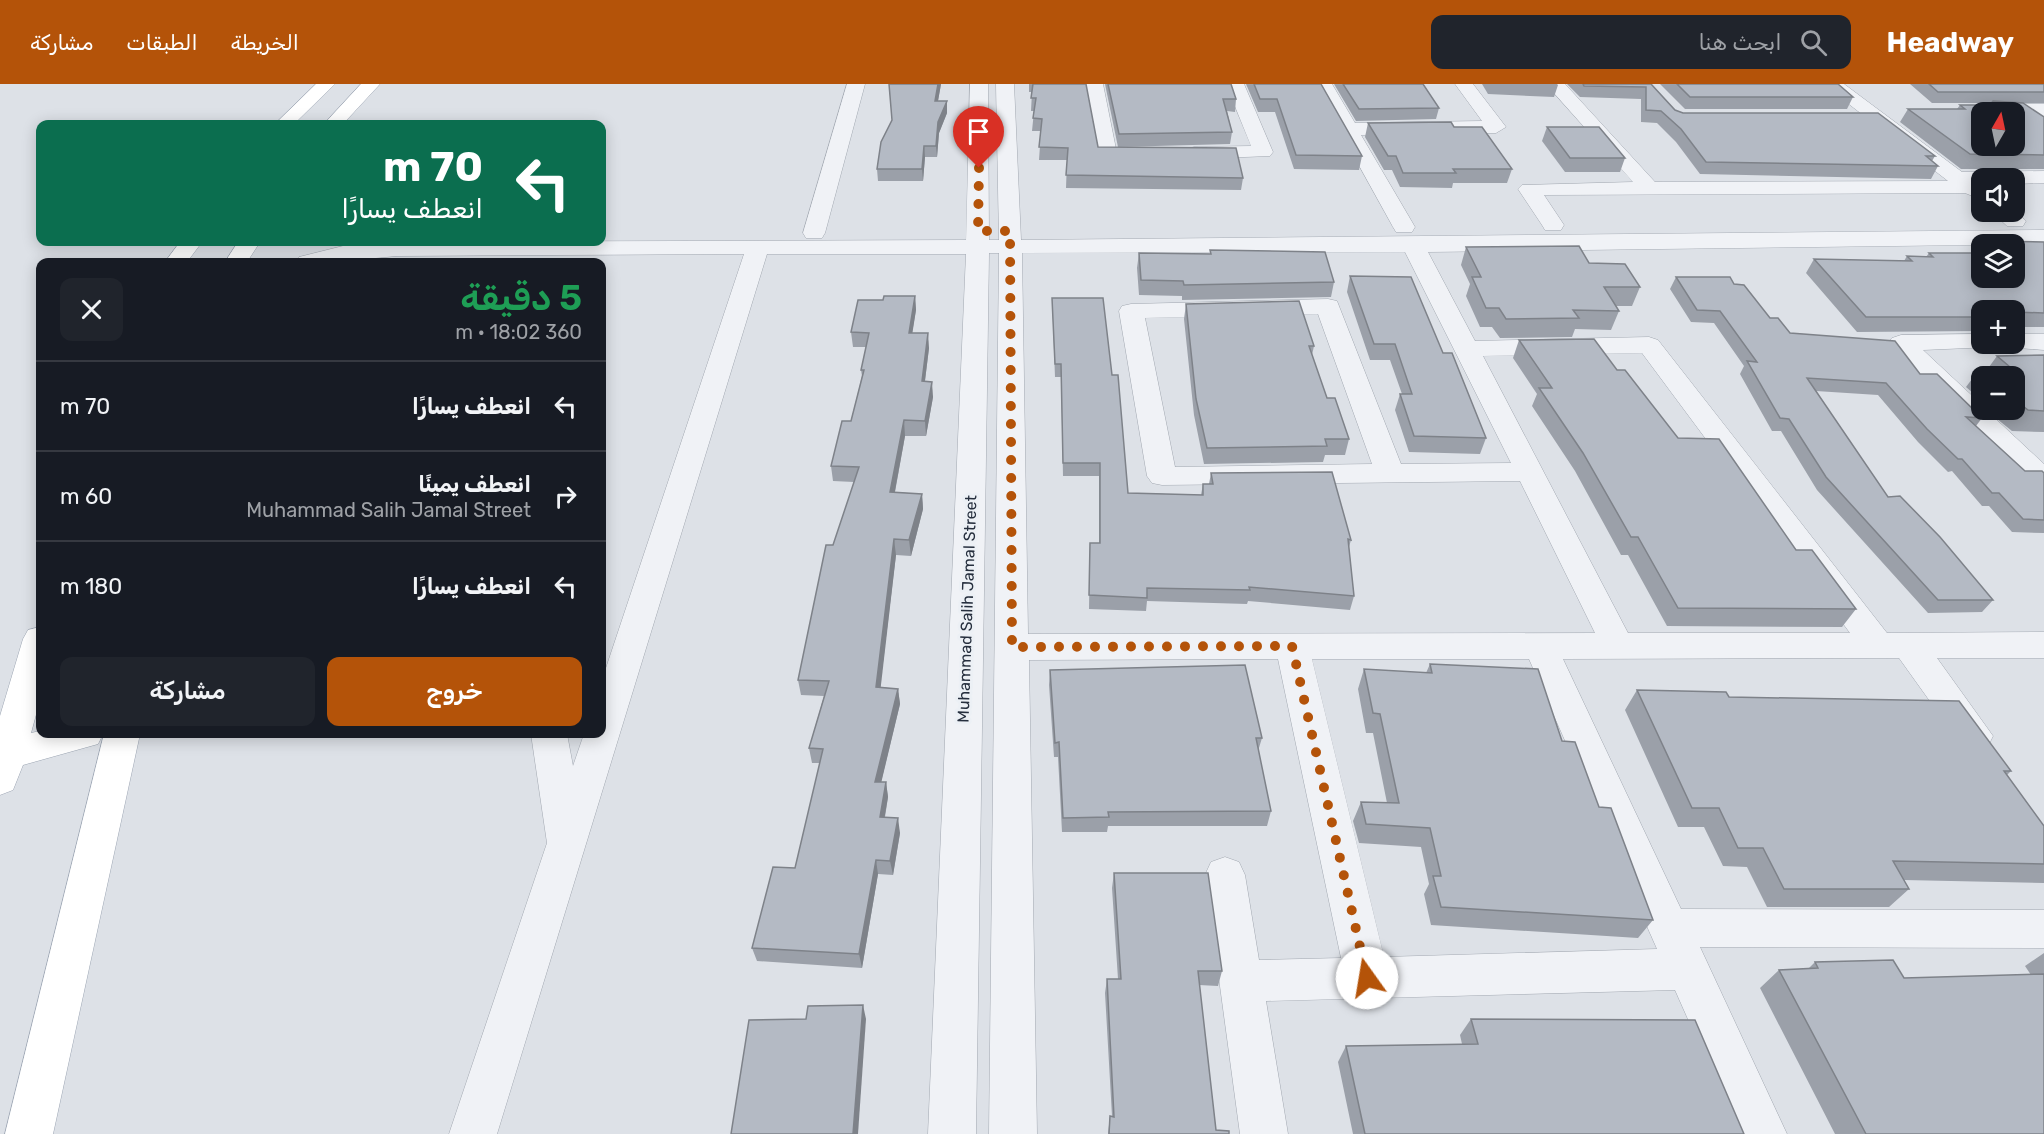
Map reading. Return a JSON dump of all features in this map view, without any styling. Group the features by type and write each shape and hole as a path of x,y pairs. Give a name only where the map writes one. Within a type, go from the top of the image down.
{"main road":[{"path":"288,120 326,84"},
{"path":"337,120 371,84"},
{"path":"4,766 36,653"},
{"path":"4,766 75,738"},
{"path":"28,1134 121,738"}],"street":[{"path":"814,233 856,84"},
{"name":"Muhammad Salih Jamal Street","path":"980,84 994,239 1012,647 1013,1134"},
{"name":"Muhammad Salih Jamal Street","path":"952,1134 994,239 1005,84"},
{"path":"1094,84 1107,155 1263,152 1235,84"},
{"path":"1323,84 1408,236 1618,646"},
{"path":"1349,129 1496,127 1464,84"},
{"path":"1555,84 1650,189"},
{"path":"1832,84 1970,187"},
{"path":"2025,110 2044,110"},
{"path":"1842,117 1905,111"},
{"path":"1553,225 1529,189 1970,187 2044,177"},
{"path":"1408,236 1553,225 1971,217"},
{"path":"2019,222 2042,235"},
{"path":"606,236 814,233 994,239"},
{"path":"323,258 343,253 397,249 479,255 994,239 2042,235"},
{"path":"606,721 758,248"},
{"path":"1390,474 1328,306 1131,311 1162,476 1390,474 1530,472"},
{"path":"1971,342 1901,343 2036,473 2044,473"},
{"path":"2025,342 2044,342"},
{"path":"1466,349 1649,345 1893,645 1996,764"},
{"path":"606,646 624,638 636,628"},
{"path":"1012,647 2044,645"},
{"path":"1292,646 1367,978"},
{"path":"1540,646 1763,1134"},
{"path":"550,738 566,845"},
{"path":"473,1134 601,738"},
{"path":"1226,875 1264,1134"},
{"path":"1669,928 2044,928"},
{"path":"1241,981 1688,969"}],"building":[{"path":"889,84 938,84 935,101 947,101 938,122 936,146 924,146 922,169 877,169 881,142 892,120"},
{"path":"1033,84 1086,84 1098,147 1236,148 1243,178 1066,175 1068,148 1039,147 1042,119 1033,118 1036,98 1031,98"},
{"path":"1108,84 1231,84 1236,99 1223,99 1232,132 1119,134"},
{"path":"1254,84 1321,84 1362,156 1296,155 1277,99 1260,99"},
{"path":"1343,84 1423,84 1439,108 1359,109"},
{"path":"1583,84 1651,84 1675,110 1683,113 1878,113 1935,156 1926,156 1938,166 1706,162 1681,129 1661,111 1646,110 1646,87 1584,86"},
{"path":"1677,84 1838,84 1853,97 1690,97"},
{"path":"1929,84 2044,84 2044,92 1938,92"},
{"path":"2025,104 2044,117 2044,155 2025,155"},
{"path":"1960,105 1971,105 1971,154 1908,109 1965,109"},
{"path":"1451,122 1454,127 1482,127 1512,169 1453,169 1456,173 1403,173 1396,156 1388,156 1368,123"},
{"path":"1547,127 1599,127 1625,158 1570,158"},
{"path":"2025,242 2044,242 2044,313 2025,312 2025,300 1971,300 1971,317 1866,317 1814,259 1912,261 1907,256 1933,257 1929,253 1971,253 1971,288 2025,288"},
{"path":"1579,246 1589,263 1625,264 1640,287 1604,287 1619,311 1573,310 1579,318 1506,319 1499,308 1486,308 1472,277 1481,277 1466,247"},
{"path":"1210,250 1325,252 1334,282 1184,285 1183,281 1141,280 1139,253 1211,254"},
{"path":"1350,276 1411,277 1443,353 1452,353 1486,438 1414,436 1400,394 1412,394 1395,344 1374,344"},
{"path":"1676,277 1730,277 1734,284 1744,285 1770,318 1778,318 1790,333 1895,341 1920,374 1937,374 1971,407 1971,417 1966,417 2025,471 2042,471 2044,473 2044,520 2023,519 1999,493 1992,493 1962,459 1958,459 1927,429 1886,383 1807,378 1888,497 1900,496 1940,537 1993,600 1938,600 1826,477 1789,419 1780,418 1747,361 1757,362 1720,311 1697,310"},
{"path":"884,296 915,296 909,333 928,333 922,381 932,382 925,421 904,420 890,492 922,494 909,540 894,539 876,687 898,689 875,782 886,782 880,817 898,818 890,861 876,860 859,954 752,948 773,867 795,868 823,749 809,748 829,681 798,680 826,545 833,545 859,467 831,466 842,421 851,421 864,370 861,370 869,333 851,332 858,300 883,300"},
{"path":"1052,298 1103,298 1112,375 1118,375 1128,493 1203,495 1203,484 1213,484 1211,473 1332,472 1351,540 1348,539 1354,596 1249,587 1250,590 1147,588 1147,598 1089,595 1090,543 1100,543 1100,463 1063,463 1061,364 1055,364"},
{"path":"1299,301 1314,346 1309,346 1327,398 1335,398 1349,439 1325,439 1327,446 1207,448 1196,399 1186,304"},
{"path":"1594,339 1617,370 1625,370 1678,438 1719,439 1796,550 1812,550 1856,609 1678,608 1638,537 1631,537 1583,453 1539,388 1552,388 1519,340"},
{"path":"2044,355 2044,411 2025,408 2025,366 2009,366 1997,356"},
{"path":"1430,664 1538,669 1562,741 1575,742 1599,807 1611,808 1653,920 1441,907 1433,876 1441,876 1430,828 1366,824 1361,802 1399,803 1380,714 1373,713 1364,669 1432,673"},
{"path":"1245,665 1262,738 1256,738 1271,811 1108,812 1109,817 1063,818 1059,742 1055,743 1050,670"},
{"path":"1637,690 1726,692 1729,697 1959,701 2011,771 2004,771 2044,826 2044,864 1893,861 1909,889 1784,889 1763,848 1738,848 1719,808 1692,808"},
{"path":"1114,873 1208,873 1222,971 1198,971 1216,1130 1229,1131 1229,1134 1109,1134 1110,1116 1114,1117 1107,979 1121,979"},
{"path":"1893,960 1904,978 2044,974 2044,1134 1866,1134 1779,970 1818,968 1815,962"},
{"path":"863,1005 853,1134 731,1134 749,1020 806,1019 808,1006"},
{"path":"1471,1019 1695,1020 1744,1134 1365,1134 1346,1046 1478,1044"}],"route":[{"path":"979,168 978,231 1010,231 1012,647 1292,646 1367,978"}]}
